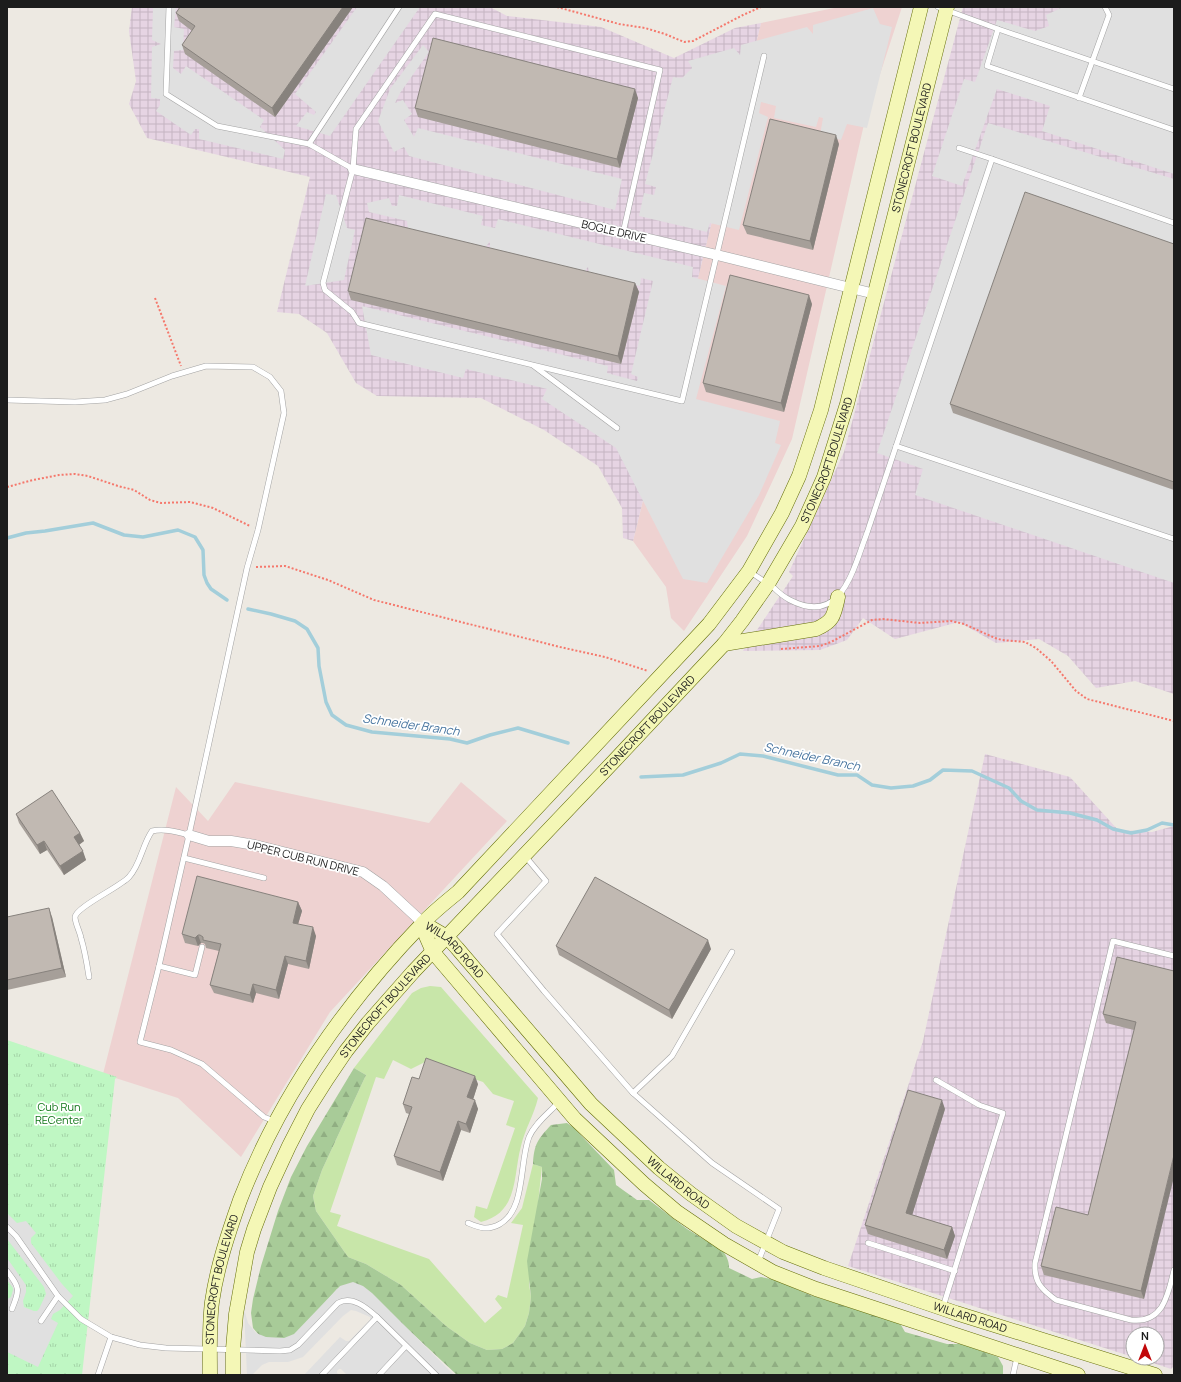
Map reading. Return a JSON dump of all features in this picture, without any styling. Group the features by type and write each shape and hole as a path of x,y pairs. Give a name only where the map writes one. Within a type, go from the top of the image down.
{"main road":[{"name":"STONECROFT BOULEVARD","path":"210,1375 212,1303 218,1271 227,1237 250,1174 275,1122 292,1092 339,1020 364,989 423,923 463,886 709,624 749,571 782,513 800,476 821,410 921,7"},
{"name":"STONECROFT BOULEVARD","path":"233,1375 233,1349 236,1314 247,1252 254,1229 270,1187 308,1109 346,1051 413,972 724,644 768,584 802,526 824,477 847,404 944,8"},
{"path":"724,644 816,629 827,624 834,616 838,596"},
{"name":"WILLARD ROAD","path":"423,923 447,937 458,948 591,1104 659,1168 691,1194 736,1226 783,1252 824,1268 943,1308 1154,1375"},
{"name":"WILLARD ROAD","path":"423,923 426,936 433,952 560,1102 575,1119 644,1184 677,1212 724,1244 773,1272 816,1289 1078,1375"}],"street":[{"name":"BOGLE DRIVE","path":"353,169 875,294"},
{"name":"UPPER CUB RUN DRIVE","path":"189,835 209,841 231,841 255,845 363,872 383,886 423,923"}],"lane":[{"path":"168,7 166,94 217,126 309,144 353,169"},
{"path":"309,144 399,7"},
{"path":"434,7 435,14 356,129 353,169 323,283 325,290 352,312 359,323 682,400 764,56"},
{"path":"1080,98 1109,15 1105,7"},
{"path":"944,8 998,29 1174,89"},
{"path":"435,14 660,70 623,233"},
{"path":"998,29 987,66 1174,130"},
{"path":"959,148 1174,223"},
{"path":"749,571 790,600 815,608 829,604 847,586 867,533 992,159"},
{"path":"532,365 617,428"},
{"path":"7,400 75,402 105,400 127,394 172,376 206,366 253,367 270,377 281,391 284,414 258,530 247,568 184,858 140,1042 171,1050 202,1064 264,1117 275,1122"},
{"path":"896,446 1174,539"},
{"path":"89,977 82,938 75,918 76,914 129,877 137,865 147,838 152,831 159,829 189,835"},
{"path":"524,855 546,881 497,934 544,991 633,1093 712,1163 779,1209 757,1262"},
{"path":"184,858 264,878"},
{"path":"1174,956 1113,942 1034,1268 1035,1276 1039,1285 1047,1294 1056,1300 1138,1321 1151,1317 1161,1309 1168,1294 1174,1270"},
{"path":"159,966 195,975 202,947"},
{"path":"633,1093 672,1056 732,952"},
{"path":"936,1080 979,1105 1003,1113 943,1308"},
{"path":"468,1223 480,1229 489,1228 498,1225 512,1214 530,1136 540,1121 560,1102"},
{"path":"7,1227 16,1236 58,1296 81,1318 111,1337 140,1345 166,1348 290,1350 298,1345 338,1304 342,1301 354,1302 368,1309 436,1375"},
{"path":"868,1243 955,1270"},
{"path":"7,1271 19,1291 12,1309"},
{"path":"42,1321 58,1296"},
{"path":"322,1375 376,1317"},
{"path":"98,1375 111,1337"},
{"path":"380,1375 406,1346"},
{"path":"1013,1375 1018,1356"}],"path":[{"path":"557,7 619,24 645,28 684,42 693,41 761,7"},
{"path":"155,298 180,360"},
{"path":"7,487 59,475 75,474 88,476 134,490 150,500 161,503 190,502 213,508 258,530"},
{"path":"247,568 285,566 293,568 328,580 374,600 605,657 651,672"},
{"path":"780,649 820,646 831,642 872,620 883,619 920,623 951,621 964,624 995,638 1025,642 1036,648 1051,661 1076,691 1087,699 1174,721"}],"shaded area":[{"path":"132,7 490,7 507,16 601,27 674,58 735,28 761,23 633,541 623,538 622,508 598,466 544,430 481,398 377,396 356,383 327,333 299,314 277,312 310,177 147,138 129,104 136,81 129,31"},
{"path":"153,7 176,7 174,27 184,29 183,50 174,51 173,68 181,74 186,66 264,120 260,127 285,150 283,159 199,139 199,129 195,129 191,135 156,111 160,105 160,99 151,98 152,47 161,44 152,40"},
{"path":"357,7 420,7 330,136 296,126 307,112 314,115 316,112 295,94"},
{"path":"839,7 902,7 865,120 792,439 747,536 684,631 671,618 666,587 633,541 761,23"},
{"path":"963,7 1174,7 1174,694 1135,681 1096,688 1068,656 1039,639 996,643 959,622 895,639 863,618 847,640 820,650 743,651 793,576 789,572 844,452"},
{"path":"1063,7 1174,7 1174,174 1042,131 1050,106 997,89 962,186 932,176 964,79 975,82 997,20 1035,31 1049,26 1046,15"},
{"path":"873,8 880,24 892,27 867,128 847,124 841,140 820,135 823,118 819,117 816,127 774,118 776,106 761,102 759,113 768,117 739,230 710,223 707,232 639,216 644,193 654,195 656,187 645,184 673,77 682,78 692,68 688,61 734,48 740,55 741,45 807,27 813,34 813,25"},
{"path":"423,45 429,52 400,93 395,103 403,100 412,114 404,120 414,137 418,128 622,179 615,210 409,156 404,147 394,152 378,121 390,89"},
{"path":"988,123 1174,179 1174,583 915,495 923,469 877,453"},
{"path":"326,194 336,195 347,228 355,230 344,280 305,286"},
{"path":"399,195 483,216 481,225 495,228 498,219 693,267 692,277 726,286 696,399 780,421 775,443 781,445 759,495 707,583 683,579 616,448 542,399 547,389 466,369 463,378 371,355 362,306 608,366 607,373 637,381 638,377 631,374 653,281 641,278 640,286 589,274 588,267 583,273 490,249 490,241 485,248 408,230 407,221 369,212 367,203 389,198 392,206 397,206"},
{"path":"985,754 1070,777 1118,830 1152,832 1174,826 1174,1366 1171,1369 1162,1366 1165,1366 1165,1326 1125,1326 1125,1354 848,1266 923,1041"},
{"path":"235,782 429,823 461,782 507,821 330,1012 241,1157 178,1098 103,1074 176,787 208,821"},
{"path":"7,1213 17,1223 26,1221 36,1233 31,1238 31,1243 73,1296 60,1310 53,1314 51,1319 58,1323 38,1367 7,1352 7,1299 11,1297 13,1288 7,1280 7,1258 26,1285 26,1292 23,1301 24,1307 37,1311 46,1294 44,1287 7,1239"},
{"path":"353,1282 363,1286 372,1293 454,1375 347,1375 339,1369 337,1373 339,1375 304,1375 340,1337 346,1341 349,1341 370,1320 370,1317 351,1310 343,1316 303,1357 288,1362 269,1362 262,1365 252,1375 247,1375 244,1309 248,1323 256,1333 266,1337 284,1338 294,1334 340,1286"}],"green space":[{"path":"430,986 441,987 538,1098 523,1140 515,1180 508,1202 502,1210 493,1217 481,1222 474,1217 476,1206 487,1209 515,1128 506,1125 514,1101 493,1094 483,1082 425,1062 411,1069 393,1060 384,1079 376,1077 330,1212 341,1215 337,1226 429,1259 485,1323 502,1308 495,1299 498,1295 507,1298 523,1225 511,1223 522,1208 533,1164 542,1167 529,1284 531,1297 529,1313 525,1326 513,1343 502,1349 487,1350 470,1343 446,1326 401,1285 366,1264 348,1257 316,1211 313,1196 322,1170 366,1075 354,1068 412,993 421,988"},
{"name":"Cub Run RECenter","path":"7,1040 117,1077 115,1079 82,1375 7,1375"},
{"path":"354,1068 366,1075 322,1170 313,1196 316,1211 348,1257 366,1264 401,1285 446,1326 470,1343 487,1350 502,1349 513,1343 525,1326 529,1313 531,1297 527,1261 542,1179 542,1167 533,1164 534,1151 540,1138 551,1125 567,1123 574,1128 614,1170 616,1185 637,1200 649,1200 687,1229 723,1251 728,1259 729,1268 752,1279 761,1277 776,1280 810,1295 895,1322 901,1325 905,1332 947,1344 962,1344 998,1357 1003,1366 1003,1374 457,1375 368,1292 345,1285 337,1289 291,1339 273,1341 259,1335 253,1328 251,1313 253,1299 261,1266 278,1211 291,1177 307,1146"}],"building":[{"path":"180,7 343,7 272,108 182,45 195,26 176,13"},
{"path":"433,38 635,89 617,159 415,108"},
{"path":"770,119 836,135 810,241 743,225"},
{"path":"1025,192 1174,244 1174,482 950,404"},
{"path":"366,218 635,283 618,356 348,291"},
{"path":"730,275 809,295 781,403 703,383"},
{"path":"52,790 80,833 74,837 83,851 60,866 44,841 37,845 16,814"},
{"path":"197,876 298,902 293,923 313,927 306,961 285,956 276,990 253,984 250,995 210,985 221,944 203,940 203,937 200,935 195,938 182,934"},
{"path":"595,877 708,940 669,1010 556,946"},
{"path":"49,908 62,968 7,980 7,917"},
{"path":"1117,957 1174,971 1174,1155 1141,1291 1041,1266 1056,1207 1088,1215 1136,1022 1103,1014"},
{"path":"426,1058 475,1076 467,1097 475,1100 466,1124 458,1121 440,1172 394,1156 412,1107 403,1104 412,1077 419,1079"},
{"path":"908,1090 942,1100 906,1213 952,1227 944,1250 865,1225"}],"waterway":[{"name":"Schneider Branch","path":"7,538 26,533 93,523 124,535 143,537 178,530 195,537 203,550 204,575 207,583 211,589 227,600"},
{"name":"Schneider Branch","path":"248,609 295,621 307,629 318,648 319,666 326,702 332,715 346,725 372,732 450,739 467,743 518,728 568,743"},
{"name":"Schneider Branch","path":"641,777 683,775 721,763 740,754 763,756 838,775 857,775 872,785 891,788 913,786 930,780 943,770 972,771 1009,788 1021,801 1037,810 1070,813 1097,820 1113,829 1131,833 1147,830 1162,823 1174,825"}]}
